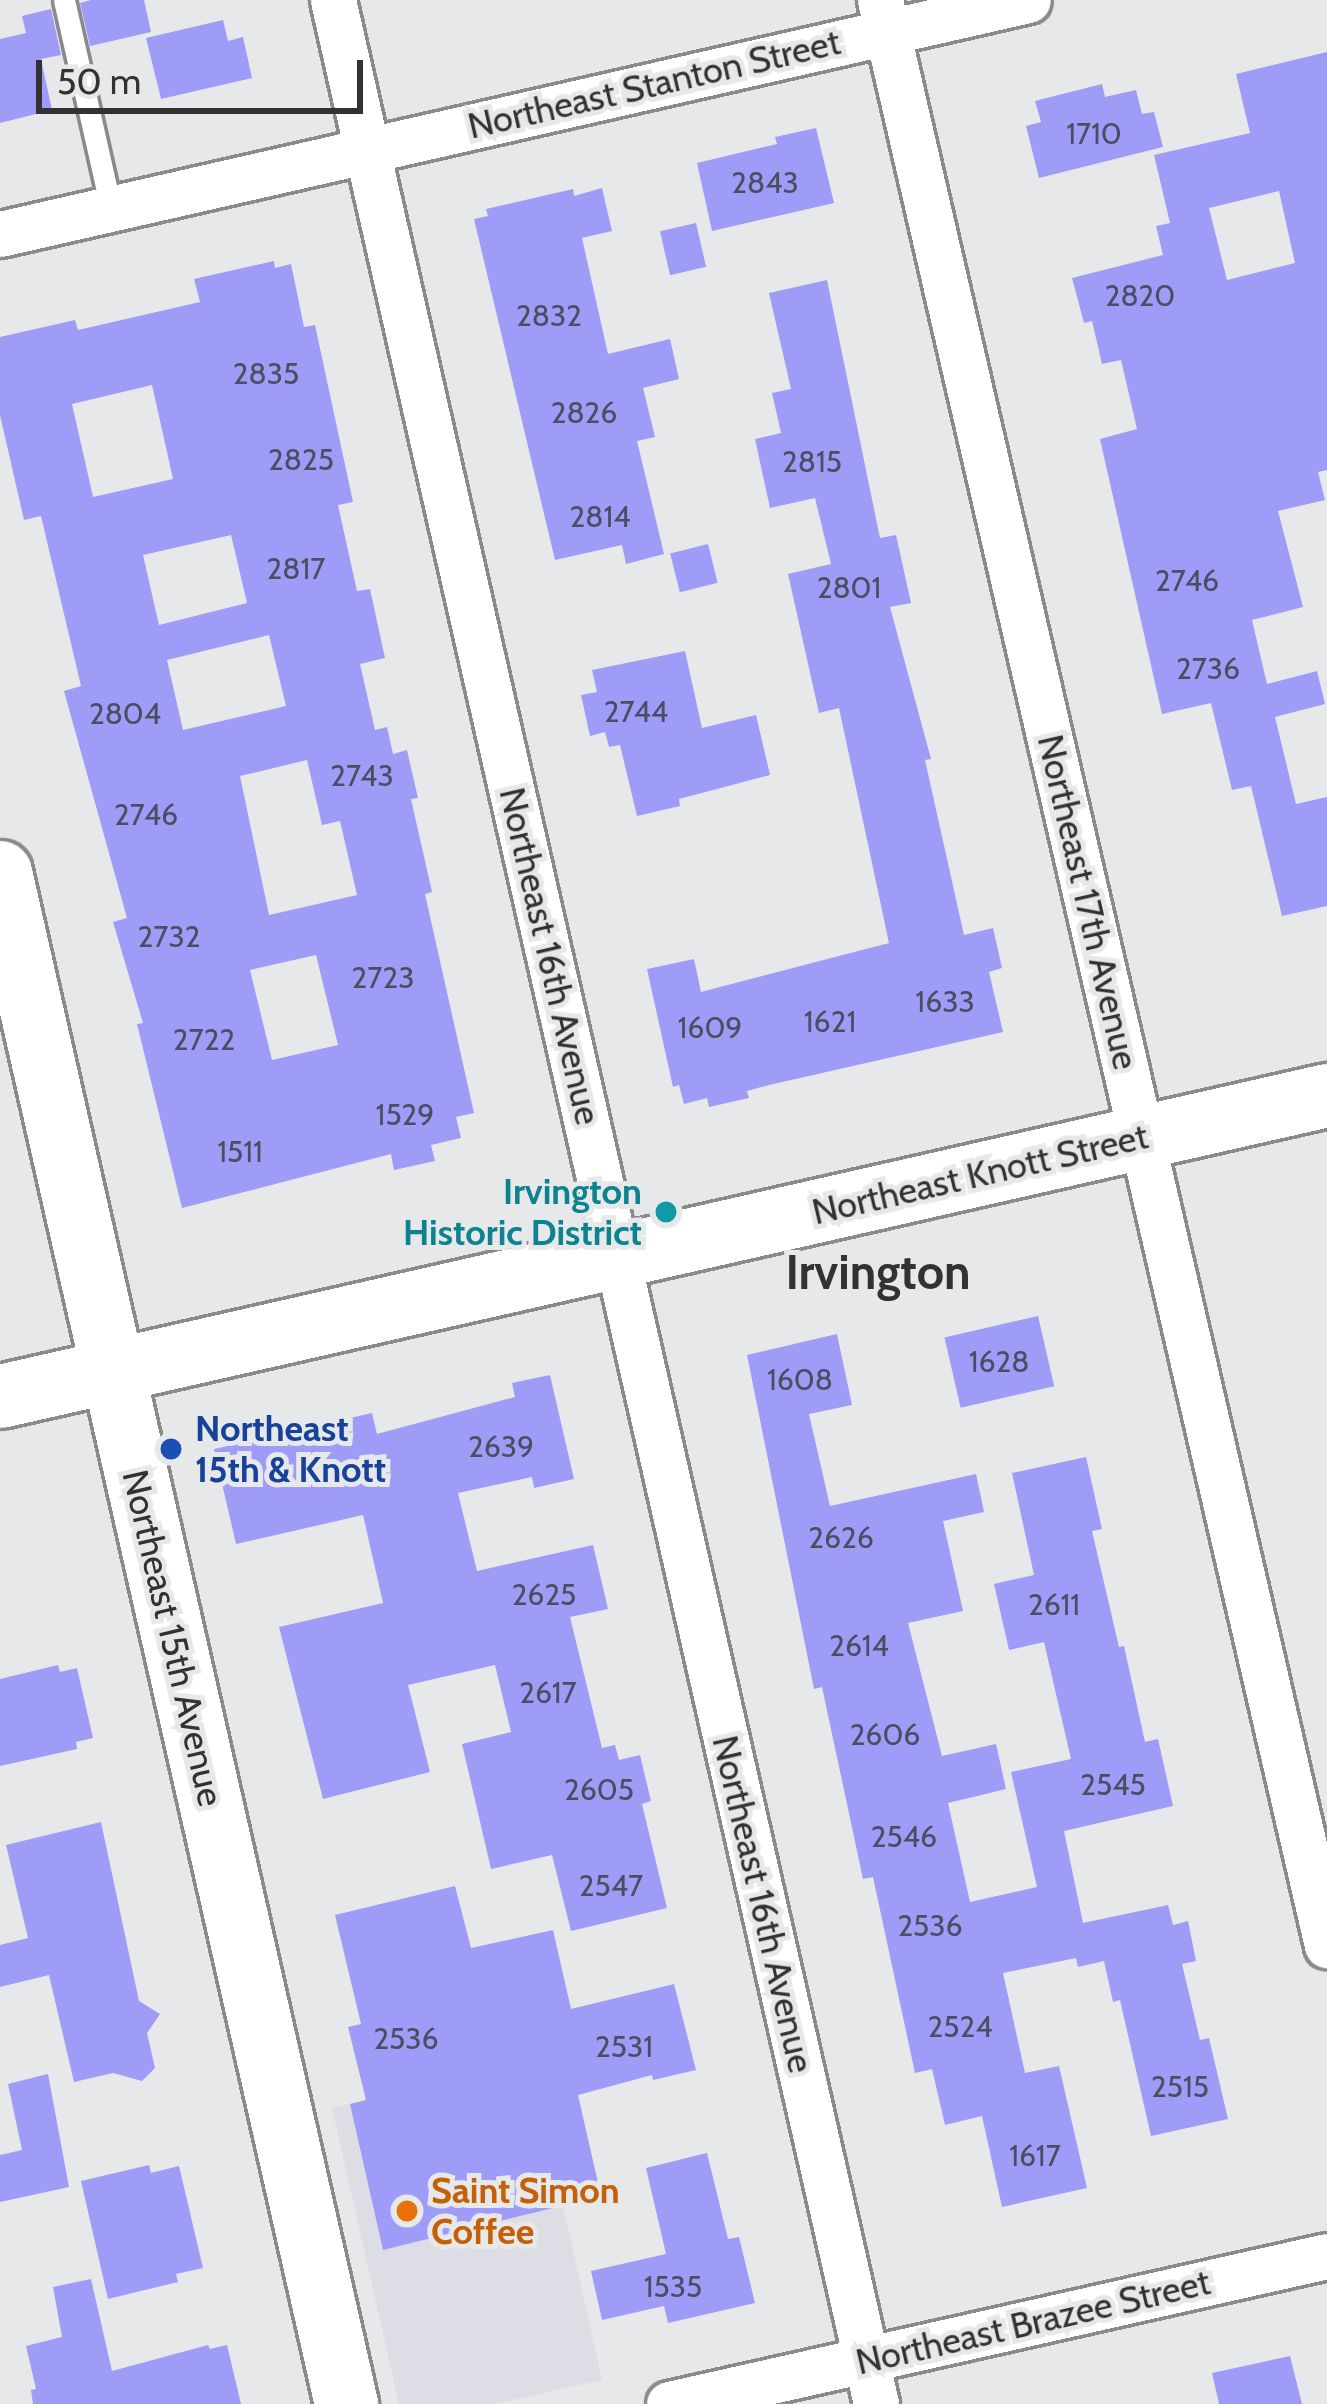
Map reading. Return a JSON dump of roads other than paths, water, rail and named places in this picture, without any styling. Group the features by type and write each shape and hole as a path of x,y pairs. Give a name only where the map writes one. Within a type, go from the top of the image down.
{"street":[{"name":"Northeast 16th Avenue","path":"333,0 871,2382"},
{"name":"Northeast Stanton Street","path":"0,234 366,149 883,16 1028,0"},
{"name":"Northeast 17th Avenue","path":"883,16 1327,1946"},
{"name":"Northeast 15th Avenue","path":"0,872 346,2404"},
{"name":"Northeast Knott Street","path":"0,1396 1327,1095"},
{"name":"Northeast Brazee Street","path":"669,2404 871,2382 1327,2256"}],"lane":[{"path":"64,0 111,208"}],"place":[{"name":"Irvington Historic District","path":"666,1212"},
{"name":"Northeast 15th & Knott","path":"171,1449"},
{"name":"Saint Simon Coffee","path":"407,2211"}],"district":[{"name":"Irvington","path":"878,1273"}]}
